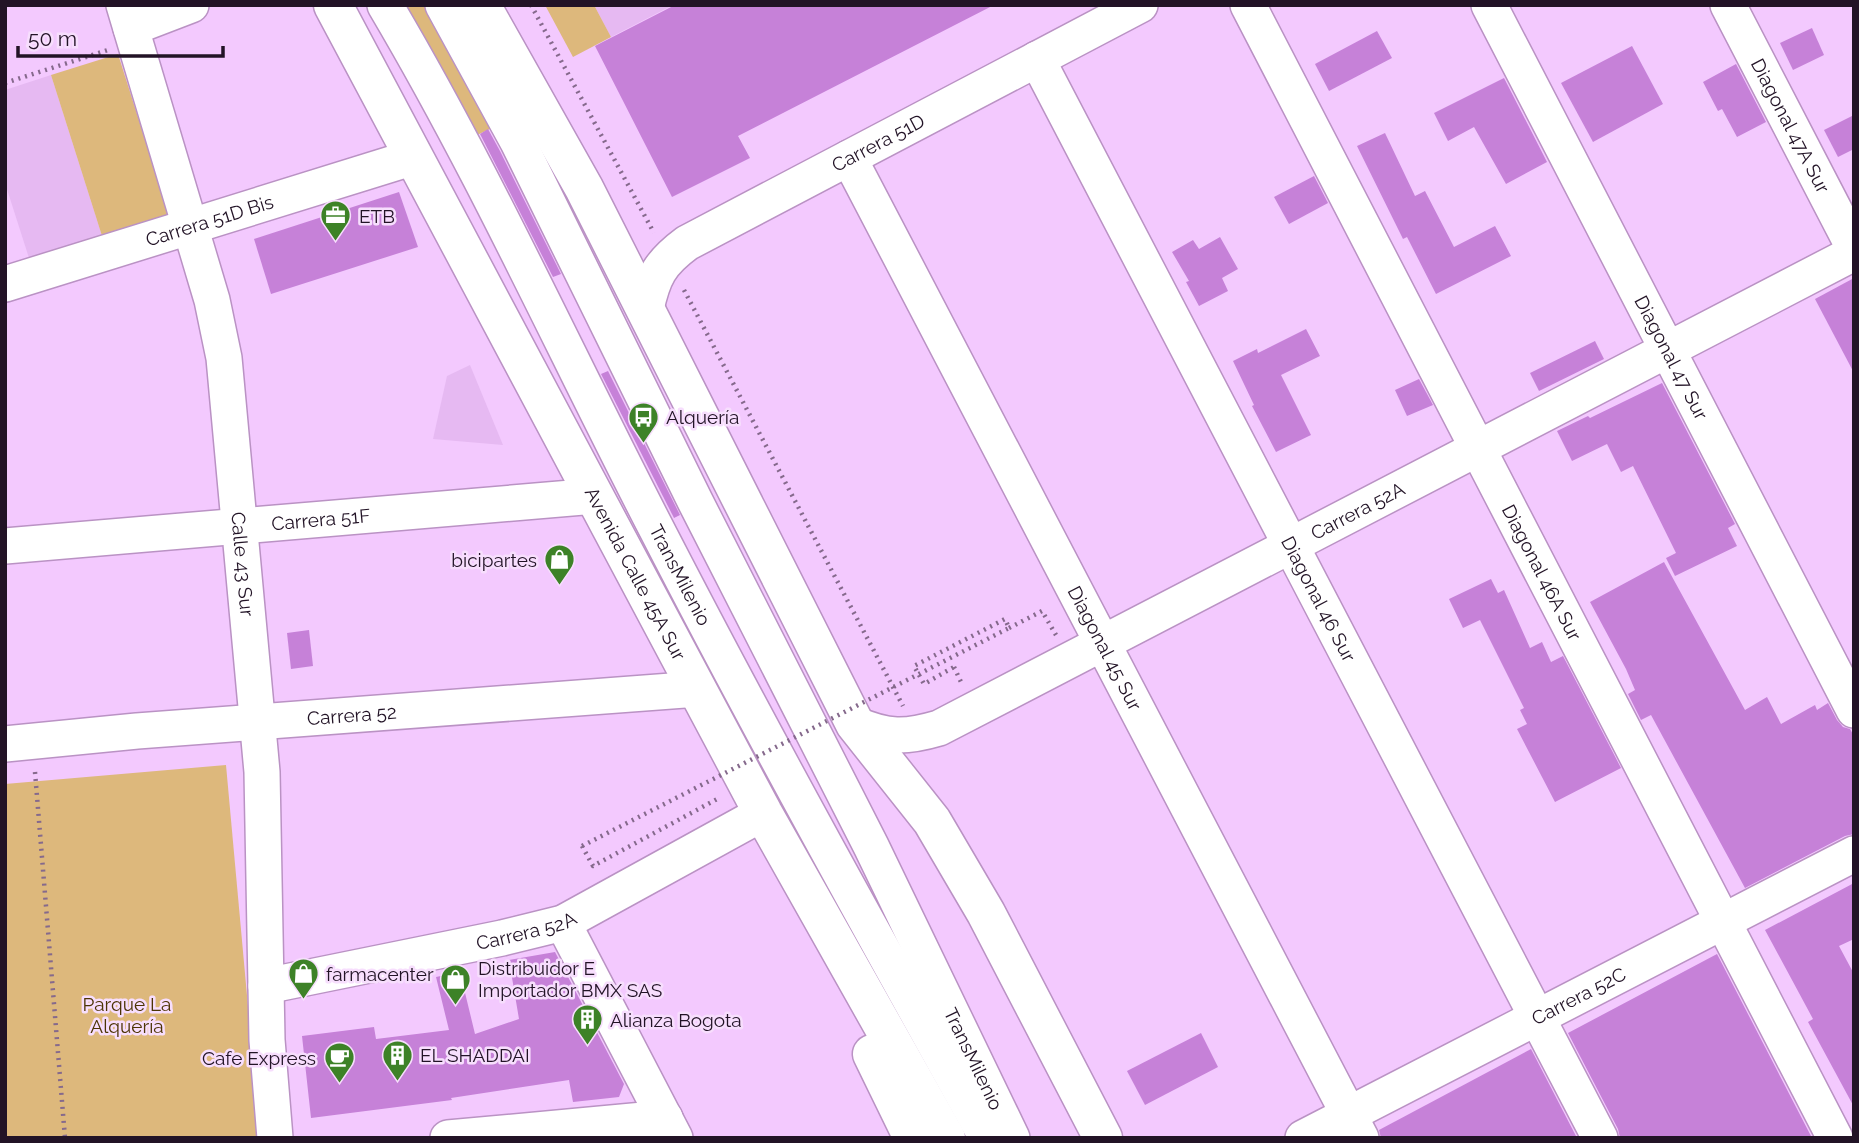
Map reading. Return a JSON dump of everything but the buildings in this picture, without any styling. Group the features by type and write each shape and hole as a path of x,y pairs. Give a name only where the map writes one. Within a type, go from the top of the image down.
{"highway":[{"name":"Avenida Calle 45A Sur","path":"333,5 764,813 946,1138"},
{"path":"481,5 584,188 855,724 908,788 938,832 986,913 1103,1138"},
{"path":"764,813 875,1063 913,1138"}],"street":[{"path":"130,25 191,5"},
{"name":"TransMilenio","path":"386,5 474,163 655,526 814,827 987,1138"},
{"name":"TransMilenio","path":"443,5 518,142 695,501 871,846 1012,1138"},
{"name":"Carrera 51D","path":"646,309 651,286 667,258 687,243 1140,5"},
{"name":"Diagonal 46A Sur","path":"1248,5 1835,1138"},
{"name":"Diagonal 47 Sur","path":"1489,5 1854,710"},
{"name":"Diagonal 47A Sur","path":"1728,5 1854,248"},
{"name":"Calle 43 Sur","path":"130,25 212,300 224,358 262,772 267,1040 275,1138"},
{"name":"Diagonal 46 Sur","path":"1037,59 1600,1138"},
{"name":"Carrera 51D Bis","path":"5,284 414,157"},
{"name":"Diagonal 45 Sur","path":"849,158 1355,1126"},
{"name":"Carrera 52A","path":"855,724 874,732 904,736 939,728 1854,253"},
{"name":"Carrera 51F","path":"5,546 594,496"},
{"name":"Carrera 52","path":"19,742 698,689"},
{"name":"Carrera 52A","path":"266,986 502,939 563,923 764,813"},
{"name":"Carrera 52C","path":"1303,1138 1355,1126 1537,1017 1854,854"},
{"path":"449,1138 670,1128 563,923"}],"path":[{"path":"531,5 917,734"},
{"path":"5,83 130,25"},
{"path":"710,803 593,866 582,846 1042,611 1058,639"},
{"path":"954,667 924,684 914,666 1004,619 1009,628"},
{"path":"19,742 65,1138"}],"shaded area":[{"path":"594,5 673,5 611,37"},
{"path":"51,75 102,236 29,258 5,183 5,90"},
{"path":"470,365 503,445 433,439 447,376"}],"green space":[{"path":"402,5 425,5 494,127 475,136"},
{"path":"545,5 594,5 611,37 573,57"},
{"path":"118,54 169,215 102,236 51,75"},
{"name":"Parque La Alquería","path":"226,765 260,1138 5,1138 5,784"}],"place":[{"name":"ETB","path":"336,243"},
{"name":"Alquería","path":"643,444"},
{"name":"bicipartes","path":"560,587"},
{"name":"farmacenter","path":"303,1001"},
{"name":"Distribuidor E Importador BMX SAS","path":"455,1006"},
{"name":"Alianza Bogota","path":"587,1047"},
{"name":"EL SHADDAI","path":"397,1082"},
{"name":"Cafe Express","path":"339,1085"}]}
